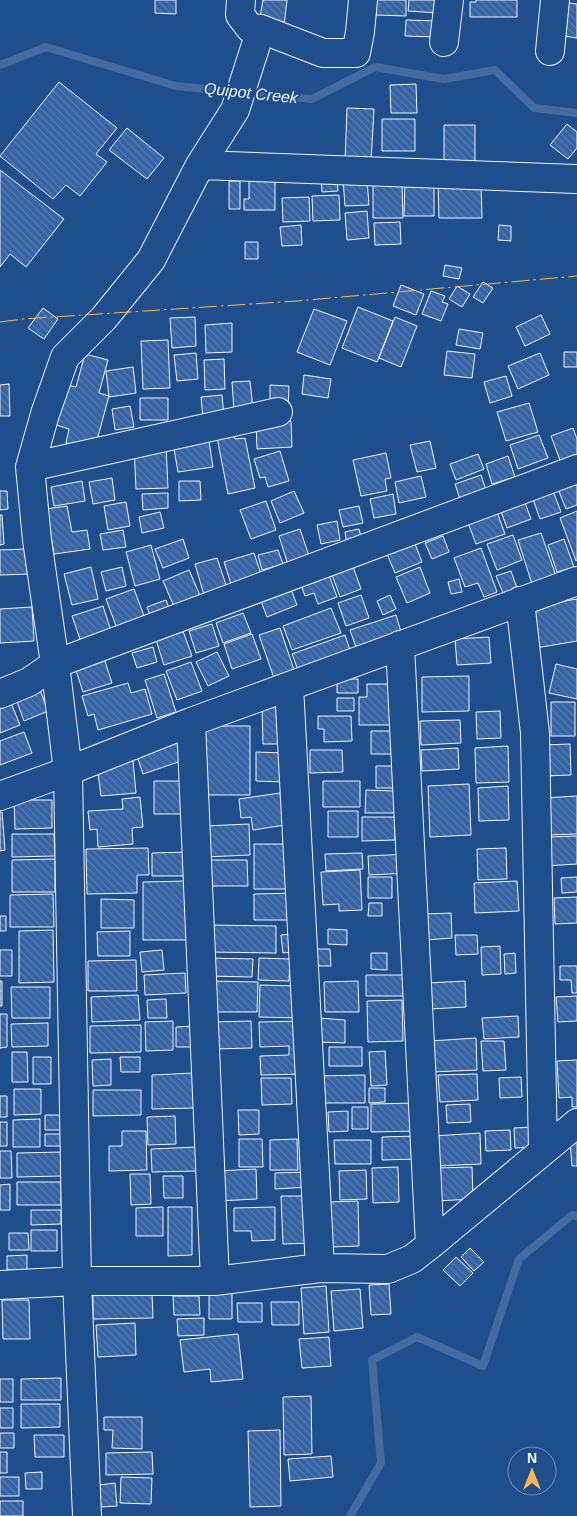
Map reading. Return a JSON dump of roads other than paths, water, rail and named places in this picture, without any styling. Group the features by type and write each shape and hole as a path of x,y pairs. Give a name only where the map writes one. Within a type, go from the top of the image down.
{"street":[{"path":"241,0 240,15 250,28 261,29 323,53 356,53 363,0"},
{"path":"444,42 449,0"},
{"path":"550,51 555,0"},
{"path":"87,1516 77,1281 68,771 37,540 30,466 45,414 65,358 104,318 151,260 200,165 234,110 261,29"},
{"path":"200,165 577,179"},
{"path":"30,466 278,412"},
{"path":"0,694 29,682 55,664 577,470"},
{"path":"0,796 191,722 577,581"},
{"path":"520,602 535,733 542,1150"},
{"path":"400,645 430,1245"},
{"path":"289,686 320,1268"},
{"path":"191,722 215,1281"},
{"path":"0,1285 77,1281 215,1281 320,1268 388,1269 412,1259 577,1123"}],"waterway":[{"name":"Quipot Creek","path":"0,65 46,47 176,86 235,92"},
{"name":"Quipot Creek","path":"246,93 312,99 375,67 444,79 495,70 534,108 577,113"},
{"path":"350,1516 381,1463 372,1360 417,1337 483,1366 519,1259 572,1215 577,1216"}]}
